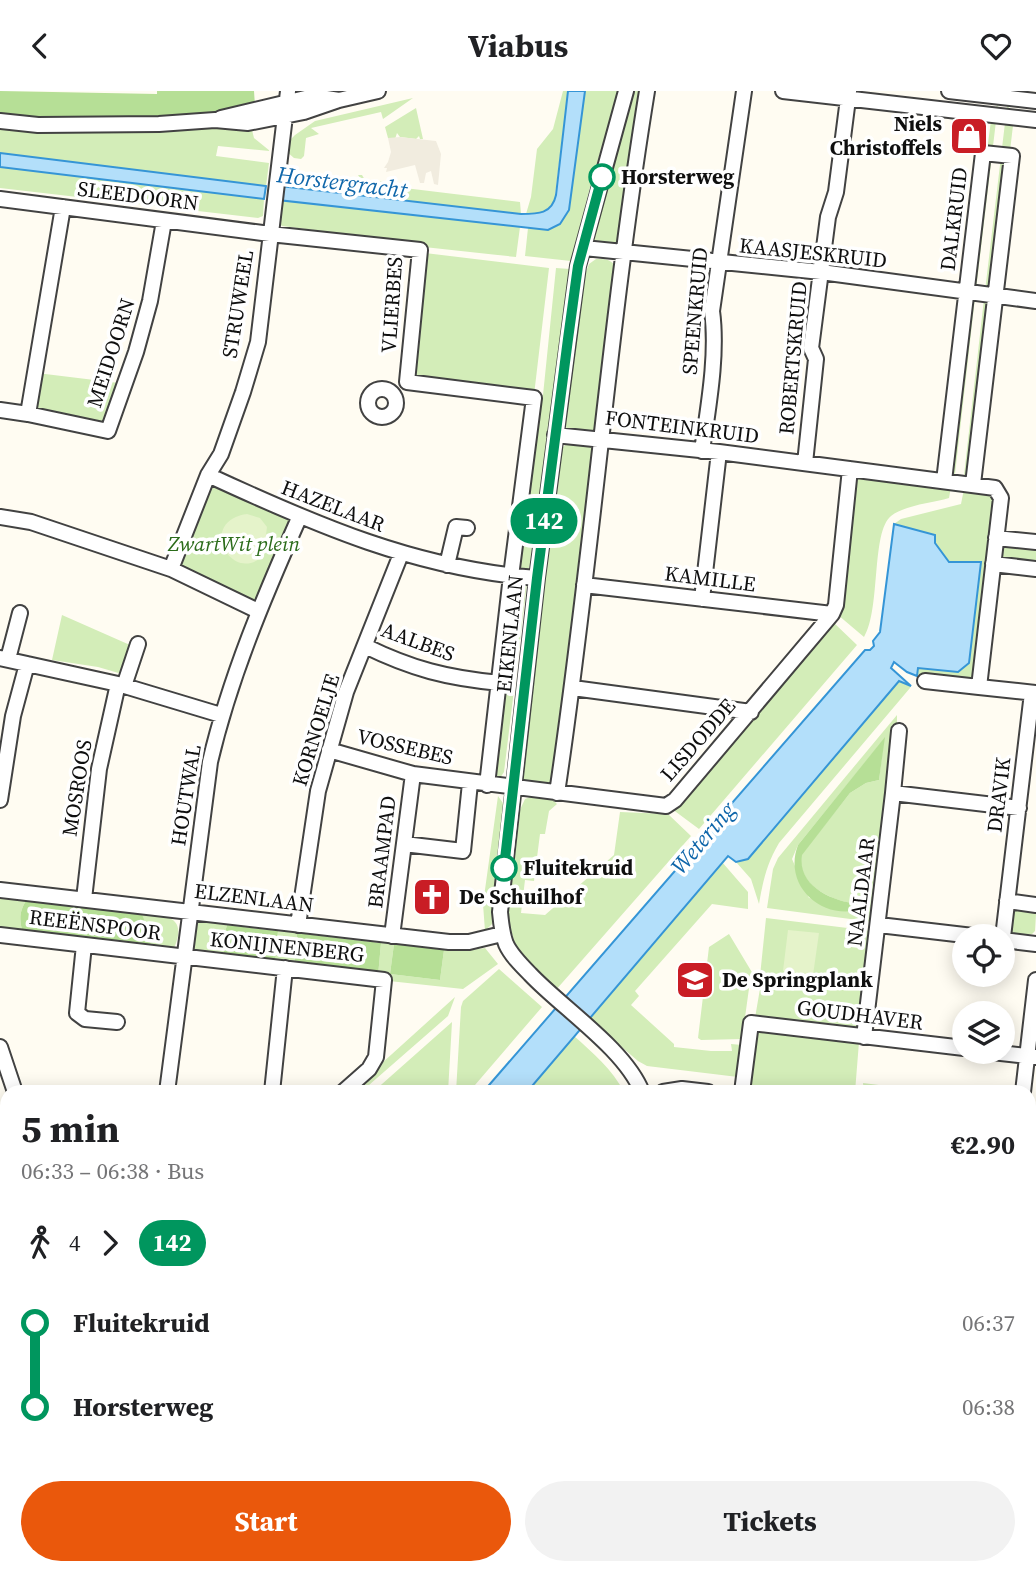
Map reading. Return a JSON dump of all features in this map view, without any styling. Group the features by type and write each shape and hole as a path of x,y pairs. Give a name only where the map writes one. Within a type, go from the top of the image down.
{"street":[{"path":"0,121 38,125 215,120 321,96 339,100 378,91"},
{"name":"EIKENLAAN","path":"626,91 578,266 537,578 500,912 502,934 507,947 519,963 623,1062 639,1085"},
{"path":"557,793 573,688 624,253 647,91"},
{"name":"SPEENKRUID","path":"702,451 709,401 714,329 712,311 744,91"},
{"path":"783,91 849,95 1036,120"},
{"path":"949,91 1003,94 1036,101"},
{"name":"ROBERTSKRUID","path":"805,463 816,359 811,348 828,217 836,192 849,95"},
{"name":"STRUWEEL","path":"171,569 208,475 221,453 258,342 286,103"},
{"name":"DALKRUID","path":"944,481 983,153 997,154 1012,156 973,484"},
{"name":"SLEEDOORN","path":"0,199 270,234"},
{"path":"28,414 63,207"},
{"name":"MEIDOORN","path":"0,410 108,431 136,352 150,301 164,221"},
{"name":"VLIERBES","path":"270,234 420,250 407,382 534,398 511,576"},
{"name":"KAASJESKRUID","path":"584,248 821,272 1036,302"},
{"path":"393,394 407,382"},
{"name":"FONTEINKRUID","path":"555,435 719,452 973,484"},
{"path":"702,599 719,452"},
{"path":"832,614 836,605 850,469"},
{"name":"HAZELAAR","path":"208,475 299,518 401,554 447,565 537,578"},
{"path":"973,484 995,488 1001,498 979,687"},
{"path":"0,517 31,522 171,569 258,611"},
{"name":"HOUTWAL","path":"168,1085 210,761 221,715 258,611 299,518"},
{"path":"447,565 456,527 467,528"},
{"path":"996,538 1036,542"},
{"name":"KORNOELJE","path":"298,925 312,824 346,692 401,554"},
{"path":"993,564 1036,569"},
{"path":"487,785 511,576"},
{"name":"KAMILLE","path":"584,585 832,614"},
{"path":"20,613 4,659 121,685 221,715"},
{"name":"LISDODDE","path":"513,788 666,806 675,800 832,614"},
{"name":"MOSROOS","path":"84,899 99,769 121,685 138,644"},
{"name":"AALBES","path":"365,646 425,671 462,680 499,683"},
{"path":"0,800 13,716 27,664"},
{"path":"925,681 1034,693"},
{"path":"573,688 751,712"},
{"name":"DRAVIK","path":"1005,924 1034,693"},
{"name":"NAALDAAR","path":"864,1037 879,925 899,731"},
{"name":"VOSSEBES","path":"330,750 413,774 513,788"},
{"name":"BRAAMPAD","path":"392,936 413,774"},
{"name":"VOSSEBES","path":"404,844 463,851 470,783"},
{"path":"893,793 1018,808"},
{"name":"ELZENLAAN","path":"0,890 392,936 468,942 502,934"},
{"path":"1007,901 1036,905"},
{"path":"879,925 952,934"},
{"name":"REEËNSPOOR","path":"0,935 184,958"},
{"path":"1015,941 1036,944"},
{"path":"84,945 77,1013 85,1019 117,1022"},
{"name":"KONIJNENBERG","path":"184,958 384,980 376,1057 369,1069 351,1085"},
{"path":"273,1085 285,968"},
{"path":"1025,1085 1032,1056 1036,980"},
{"name":"GOUDHAVER","path":"743,1085 751,1023 952,1047"},
{"path":"0,1047 13,1085"}],"green space":[{"path":"0,91 157,94 157,91 254,91 255,106 198,117 100,121 0,114"},
{"path":"563,91 568,91 554,203 541,214 526,214 537,149 553,129"},
{"path":"585,91 619,91 571,261 525,256 528,228 548,230 569,210"},
{"path":"630,91 643,91 621,236 616,247 596,245 593,240 595,227"},
{"path":"413,98 383,119 381,112 311,128 319,134 306,138 304,156 301,159 294,158 286,151 285,145 315,121"},
{"path":"998,104 976,290 970,280 992,113"},
{"path":"1007,106 1014,117 994,287 985,291"},
{"path":"416,108 423,139 419,136 416,139 400,137 397,133 395,139 388,138 385,127"},
{"path":"251,126 254,138 270,151 218,146 216,156 269,163 266,186 0,153 0,127 125,130"},
{"path":"0,167 264,199 263,216 258,218 0,188"},
{"path":"284,167 293,167 299,174 363,182 358,175 362,175 365,180 388,182 388,186 520,202 521,214 280,186"},
{"path":"278,200 520,227 516,257 424,247 424,244 282,226 278,223"},
{"path":"425,253 549,268 534,395 421,380 414,376"},
{"path":"596,259 608,260 617,269 597,432 569,432 564,424 565,393 585,274 589,264"},
{"path":"556,268 570,269 529,571 515,570 533,403 543,395"},
{"path":"975,298 955,474 951,472 972,301"},
{"path":"984,299 989,303 969,473 964,475"},
{"path":"37,373 119,383 105,423 37,409 32,405"},
{"path":"566,444 593,446 551,786 526,785 521,777 537,630 561,449"},
{"name":"ZwartWit plein","path":"208,475 299,518 258,611 171,569"},
{"path":"855,475 951,487 949,498 904,509 891,516 885,525 878,554 873,609 864,637 838,615"},
{"path":"964,489 988,493 993,499 974,681 917,675 918,668 958,672 949,562 935,543 935,535 894,524 901,519 961,504"},
{"path":"247,514 260,518 267,527 263,556 251,563 240,563 224,549 222,538 224,528 232,519"},
{"path":"1007,544 1036,548 1036,567 1000,560 1002,546"},
{"path":"514,583 527,583 504,772 500,778 493,778"},
{"path":"62,615 130,645 122,674 98,667 52,660"},
{"path":"833,622 857,645 699,829 672,809"},
{"path":"899,681 911,686 910,688 779,843 766,872 759,904 751,879 736,862 748,859"},
{"path":"897,715 873,922 767,908 773,869 778,858","holes":["884,739 879,780 866,783 850,793 801,855 801,866 810,883 827,895 857,904 809,898 792,859 798,845"]},
{"path":"885,737 879,780 866,783 850,793 802,855 805,875 818,890 859,907 858,910 844,911 830,909 818,904 800,885 795,859 798,845"},
{"path":"498,796 505,806 492,924 485,931 483,904"},
{"path":"533,796 552,799 557,804 549,811 545,834 540,834 534,881 525,880 521,913 545,915 614,855 620,812 668,814 691,836 555,991 519,951 509,918 508,882 519,812 525,799"},
{"path":"722,862 748,892 748,909 712,904 635,991 639,996 631,1005 674,1044 674,1047 732,1051 731,1044 742,1045 738,1077 647,1066 589,1019"},
{"path":"0,896 27,899 20,916 23,934 0,931"},
{"path":"27,899 141,912 147,927 146,936 154,949 23,934 20,916"},
{"path":"1013,909 1036,914 1035,931 1032,934 1015,934 1015,924 1011,924"},
{"path":"141,912 172,919 178,929 174,948 168,951 154,949 145,936"},
{"path":"766,918 872,931 859,1028 755,1018 762,977"},
{"path":"196,923 227,925 223,939 224,957 196,954 192,947 192,927"},
{"path":"227,925 278,931 275,964 224,957 223,939"},
{"path":"788,930 819,933 813,975 783,971"},
{"path":"278,931 297,933 294,966 275,964"},
{"path":"297,933 381,943 378,976 294,966"},
{"path":"729,934 753,974 742,1039 701,1040 698,1038 709,947"},
{"path":"381,943 394,944 390,974 440,980 444,950 485,948 498,964 463,989 389,981 378,976"},
{"path":"394,944 444,950 440,980 390,974"},
{"path":"499,969 542,1007 475,1085 456,1085 463,1001"},
{"path":"455,997 448,1016 369,1085 358,1085"},
{"path":"452,1022 448,1085 381,1085"},
{"path":"758,1032 859,1042 856,1085 749,1085"},
{"path":"574,1036 595,1055 620,1085 533,1085"}],"shaded area":[{"path":"388,138 436,141 441,154 438,185 434,184 431,171 426,173 424,183 420,183 415,165 386,172 387,168 384,168 391,152"}],"water":[{"path":"568,91 585,91 569,210 560,224 548,230 278,200 280,186 521,214 543,212 551,206 556,195"},
{"path":"0,153 266,186 264,199 0,167"},
{"path":"894,524 935,535 935,543 949,562 981,562 969,663 958,672 918,668 917,676 894,662 891,668 911,686 899,681 748,859 736,862 728,856 533,1085 489,1085 700,842 708,838 705,834 865,650 874,646 873,641 880,632"}],"bus line":[{"name":"142","path":"504,868 537,578 578,266 602,177"}],"place":[{"name":"Niels Christoffels","path":"969,136"},
{"name":"Horsterweg","path":"602,177"},
{"name":"Fluitekruid","path":"504,868"},
{"name":"De Schuilhof","path":"432,897"},
{"name":"De Springplank","path":"695,980"}],"water label":[{"name":"Horstergracht","path":"342,182"},
{"name":"Wetering","path":"703,838"}]}
